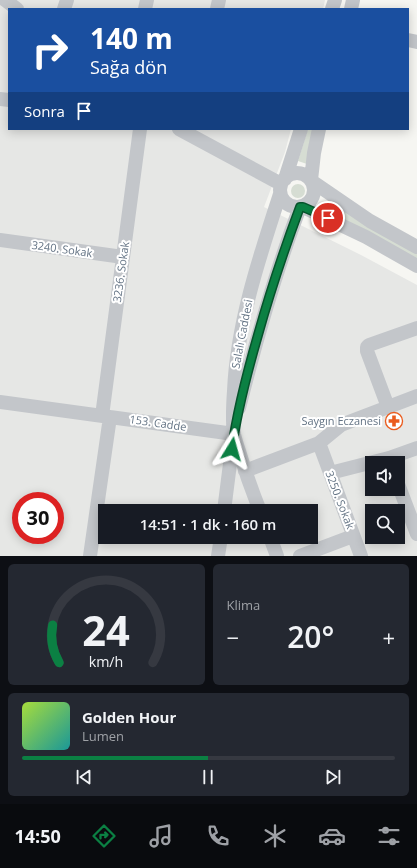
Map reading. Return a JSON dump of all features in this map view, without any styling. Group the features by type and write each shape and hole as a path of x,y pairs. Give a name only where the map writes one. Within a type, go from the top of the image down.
{"street":[{"path":"4,0 15,8"},
{"name":"3236. Sokak","path":"90,556 123,257 140,130"},
{"path":"181,130 282,186"},
{"name":"Salalı Caddesi","path":"234,434 233,403 240,341 253,282 265,238 301,130"},
{"path":"301,207 311,201 314,196 315,191 312,181 314,153 319,130"},
{"path":"417,247 370,220 301,173 289,175 282,186 286,204 301,207 360,234 417,266"},
{"name":"Salalı Caddesi","path":"234,434 246,379 270,291 301,207"},
{"name":"3240. Sokak","path":"0,240 123,257"},
{"path":"388,407 367,347 417,328"},
{"path":"245,471 319,443 341,425 417,396"},
{"name":"153. Cadde","path":"0,402 234,434"},
{"path":"234,434 245,471 257,504"},
{"path":"225,504 234,434"},
{"name":"3250. Sokak","path":"319,443 361,556"},
{"path":"400,456 417,448"},
{"path":"330,473 365,466"},
{"path":"405,494 412,504 417,534"},
{"path":"300,556 353,536"},
{"path":"218,556 220,544"},
{"path":"273,544 277,556"}],"shaded area":[{"path":"0,0 325,0 323,8 8,8 8,130 291,130 285,152 264,207 361,255 417,285 417,556 0,556"},
{"path":"308,130 314,130 307,164 298,161"},
{"path":"295,184 301,184 305,188 305,194 301,198 295,198 291,194 291,188"},
{"path":"329,201 417,254 417,259 323,211"}],"place":[{"name":"Saygın Eczanesi","path":"394,421"}],"route":[{"path":"232,449 241,400 270,291 300,207 328,218"}]}
